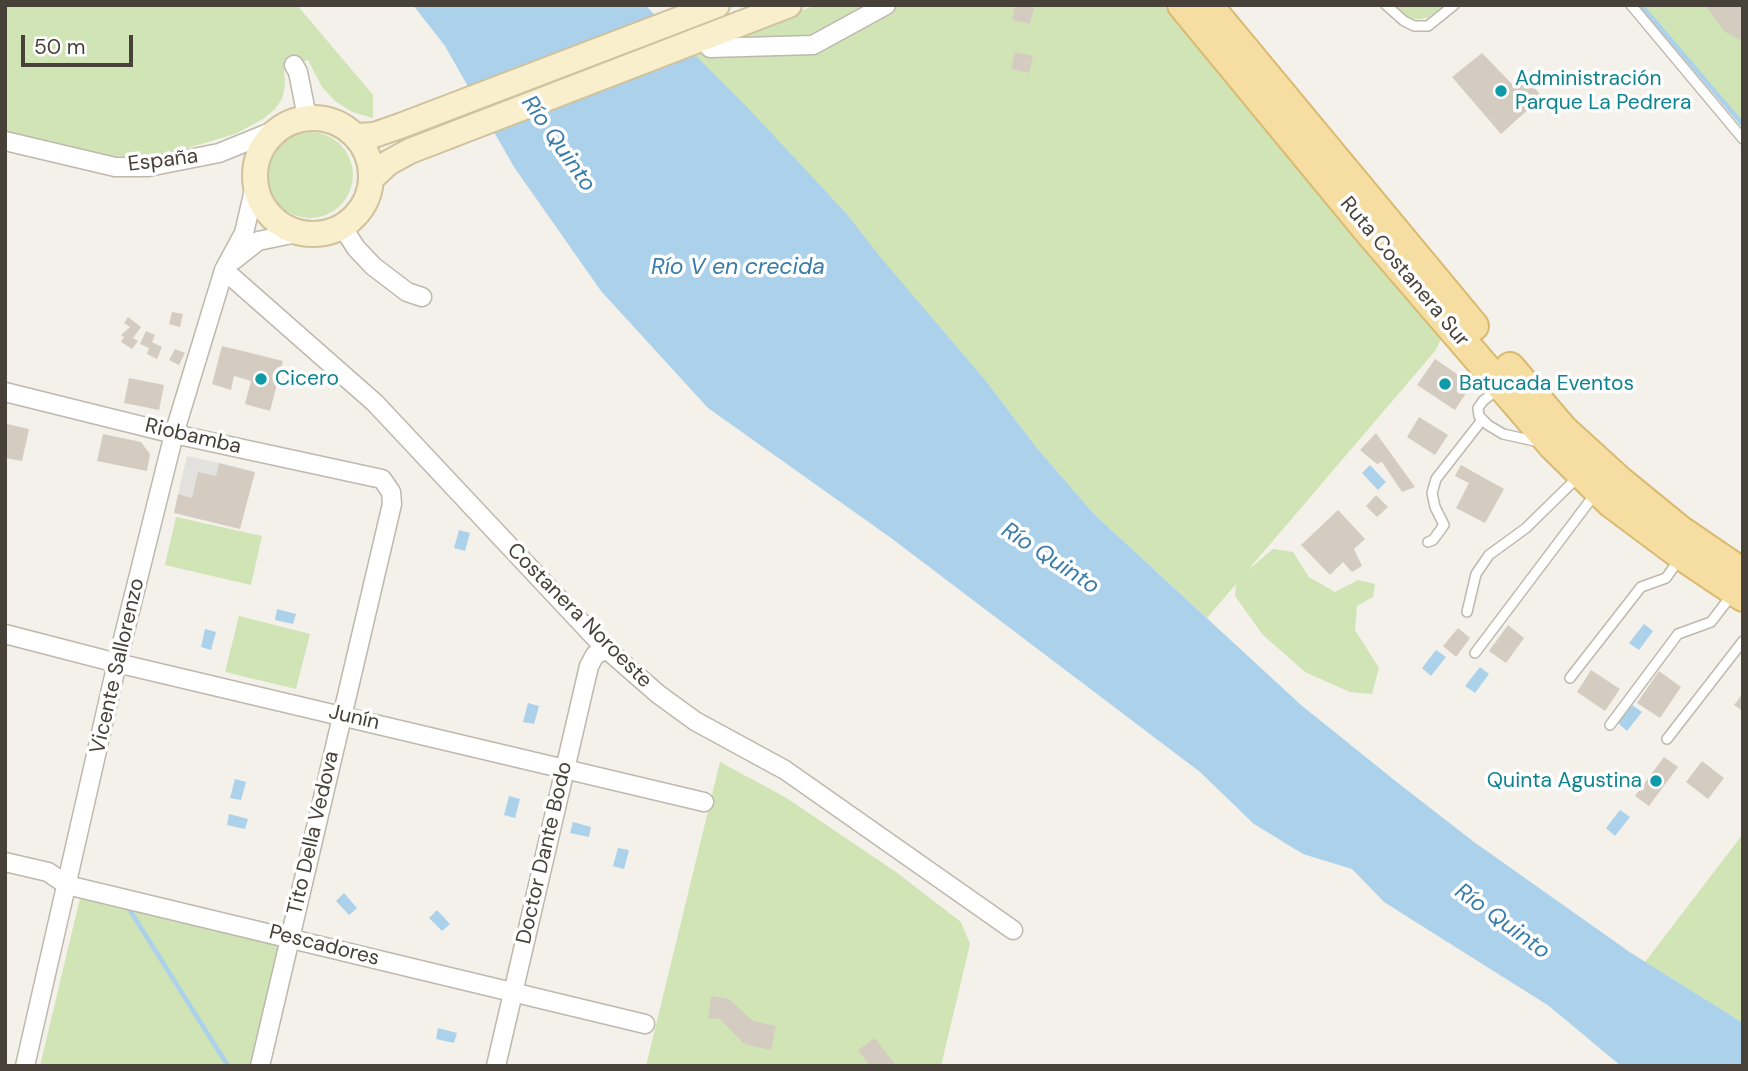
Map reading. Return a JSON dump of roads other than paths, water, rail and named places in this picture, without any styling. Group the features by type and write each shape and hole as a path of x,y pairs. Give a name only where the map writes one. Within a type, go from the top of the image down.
{"main road":[{"name":"Ruta Costanera Sur","path":"1182,5 1553,446 1611,503 1682,556 1740,587"},
{"name":"Ruta Costanera Sur","path":"1208,5 1563,429 1740,587"}],"street":[{"path":"356,135 374,135 400,126 717,5"},
{"path":"372,178 388,163 410,151 789,5"},
{"path":"710,48 813,45 886,5"},
{"path":"294,65 298,72 307,117"},
{"path":"307,117 334,121 356,135 366,150 372,178 365,204 354,218 336,230 313,234 276,222 260,202 254,172 265,145 278,129 293,120 307,117"},
{"name":"España","path":"5,141 115,167 148,167 219,153 278,129"},
{"name":"Vicente Sallorenzo","path":"25,1066 117,663 174,434 224,270 244,233 255,186"},
{"path":"342,226 356,248 373,266 407,292 422,297"},
{"path":"224,270 258,241 302,232"},
{"name":"Costanera Noroeste","path":"224,270 375,403 607,649 658,694 695,721 785,770 1013,930"},
{"name":"Riobamba","path":"5,393 174,434 382,479"},
{"name":"Tito Della Vedova","path":"260,1066 392,504 391,492 382,479"},
{"name":"Junín","path":"5,634 704,803"},
{"name":"Doctor Dante Bodo","path":"496,1066 589,666 595,656 607,649"},
{"name":"Pescadores","path":"5,862 48,872 67,885 645,1024"}],"lane":[{"path":"1386,5 1414,26 1428,26 1454,5"},
{"path":"1631,5 1743,139"},
{"path":"1501,386 1478,408 1482,420 1503,434 1553,446"},
{"path":"1428,542 1433,540 1444,525 1435,507 1432,493 1436,479 1482,420"},
{"path":"1467,612 1476,574 1489,555 1590,481"},
{"path":"1475,653 1590,481"},
{"path":"1570,678 1641,587 1666,578 1682,556"},
{"path":"1610,725 1678,634 1711,622 1740,587"},
{"path":"1667,739 1743,641"}],"water":[{"name":"Río V en crecida","path":"413,5 645,5 747,107 846,213 986,381 1036,447 1094,514 1301,705 1398,783 1474,842 1631,953 1743,1023 1743,1066 1621,1066 1549,1006 1384,902 1352,869 1303,854 1254,824 1200,772 891,538 708,408 601,291 514,167 445,46"},
{"path":"1370,465 1386,482 1378,490 1362,473"},
{"path":"459,530 470,533 465,551 454,548"},
{"path":"277,609 296,614 293,624 275,620"},
{"path":"1644,624 1653,631 1639,650 1629,643"},
{"path":"205,629 216,632 211,650 201,647"},
{"path":"1436,650 1446,657 1431,676 1422,668"},
{"path":"1480,667 1489,674 1475,693 1465,686"},
{"path":"528,703 539,706 534,724 523,722"},
{"path":"1632,705 1642,712 1627,731 1618,723"},
{"path":"235,779 246,782 241,800 230,798"},
{"path":"509,796 520,799 515,818 504,815"},
{"path":"1620,810 1630,817 1615,836 1606,828"},
{"path":"229,814 248,819 245,829 227,825"},
{"path":"573,822 591,827 589,837 570,833"},
{"path":"618,848 629,850 624,869 613,866"},
{"path":"344,893 357,908 349,915 336,901"},
{"path":"437,910 450,924 442,931 429,918"},
{"path":"438,1028 457,1033 454,1043 436,1039"}],"waterway":[{"path":"1641,5 1743,125"},
{"path":"126,904 228,1066"}],"place":[{"name":"Administración Parque La Pedrera","path":"1501,91"},
{"name":"Cicero","path":"261,379"},
{"name":"Batucada Eventos","path":"1445,384"},
{"name":"Quinta Agustina","path":"1656,781"}],"water label":[{"name":"Río Quinto","path":"558,144"},
{"name":"Río Quinto","path":"1050,559"},
{"name":"Río Quinto","path":"1502,922"}]}
